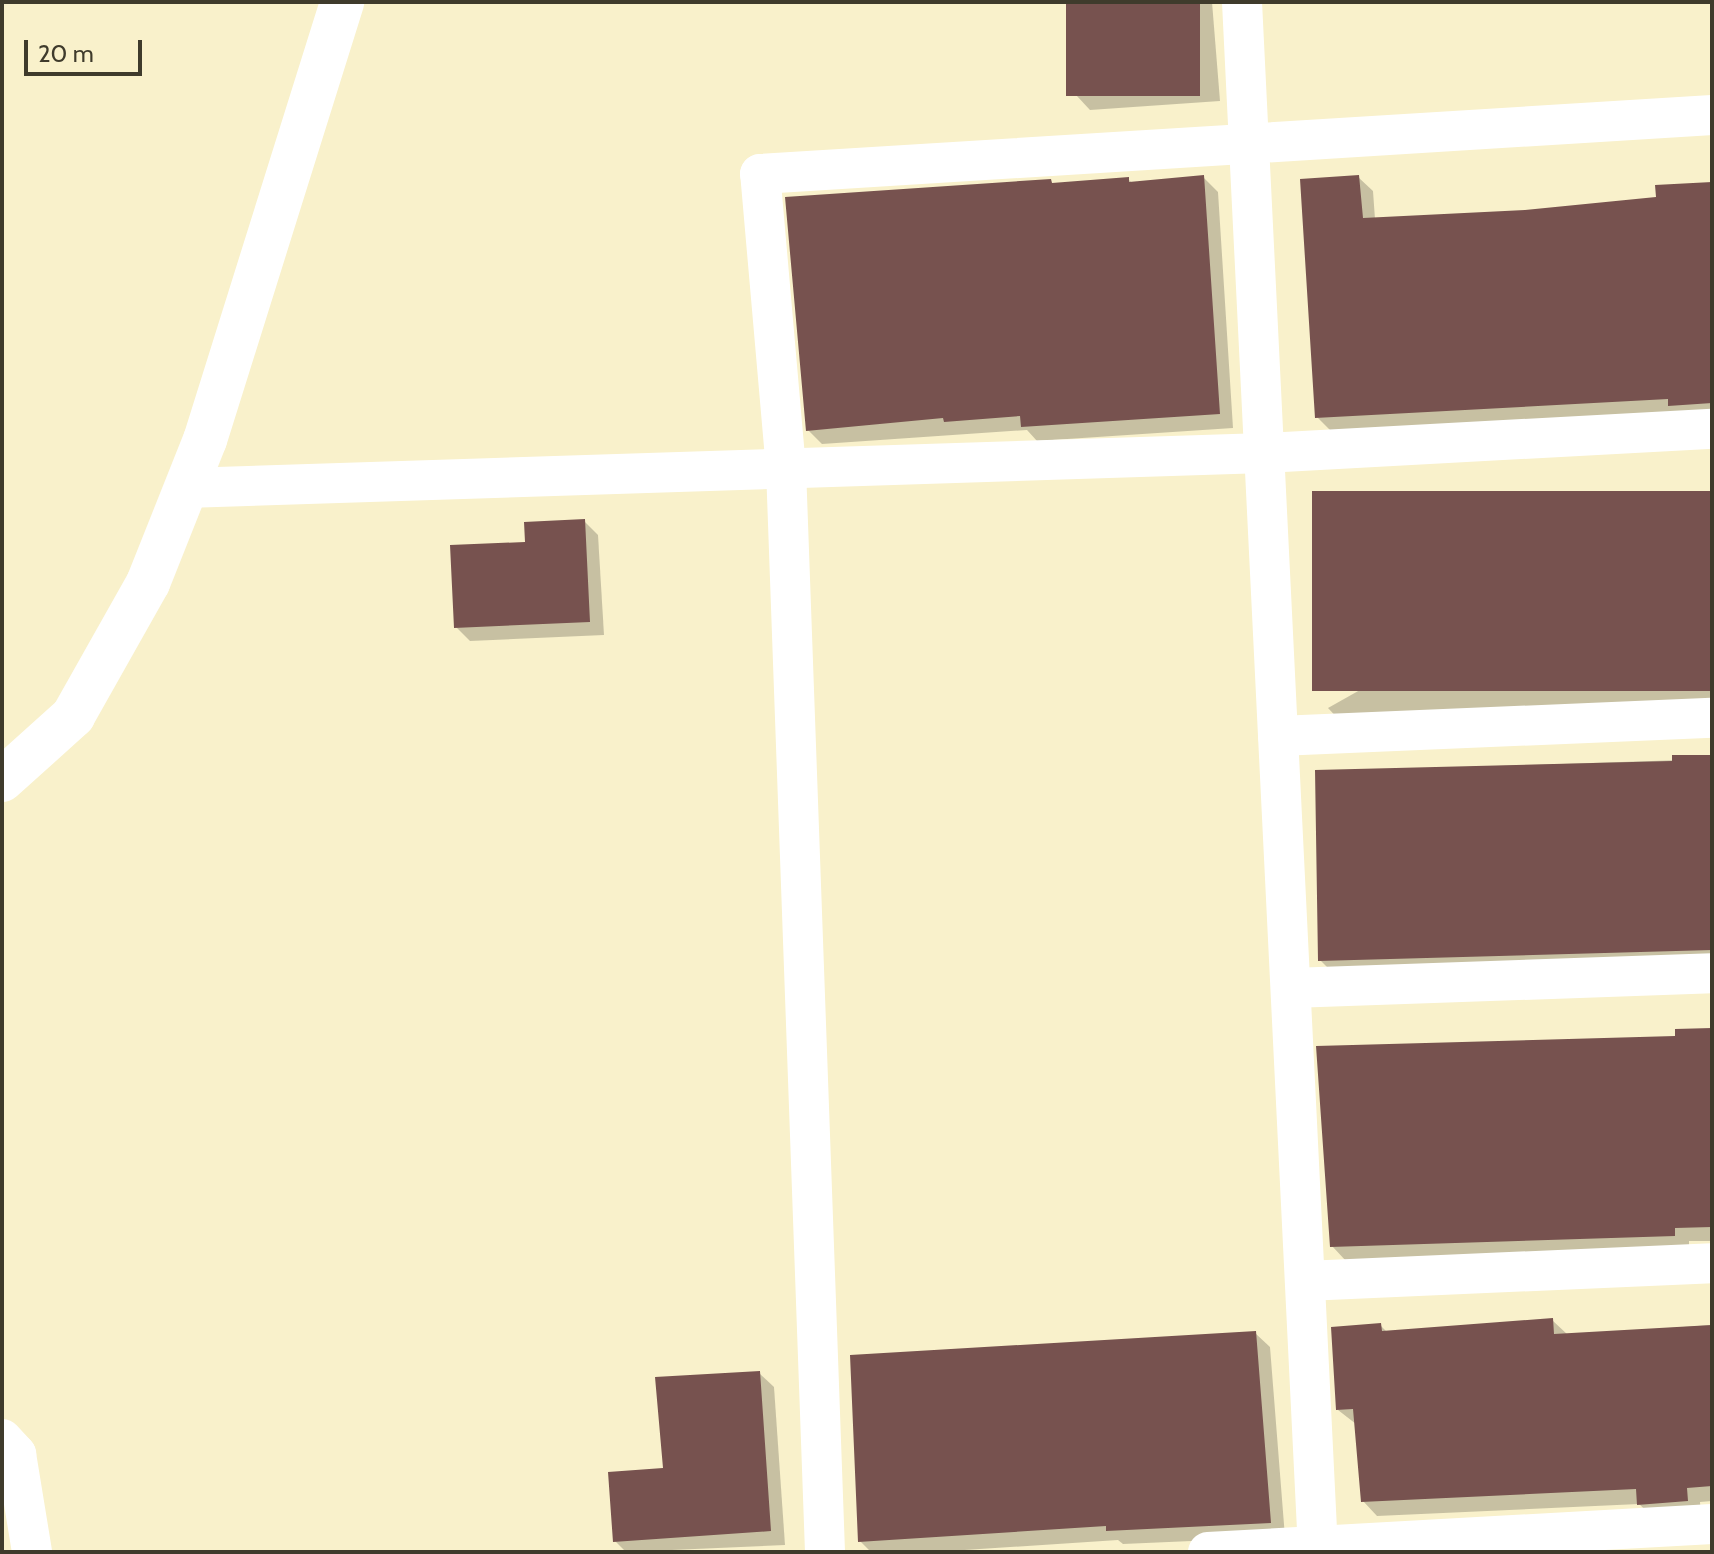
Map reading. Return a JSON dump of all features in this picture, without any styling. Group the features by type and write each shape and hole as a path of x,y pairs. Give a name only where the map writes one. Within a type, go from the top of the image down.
{"main road":[{"path":"2,780 73,716 148,583 185,488 301,144 342,2"}],"street":[{"path":"1242,2 1318,1549"},
{"path":"825,1552 786,469 760,174 1712,115"},
{"path":"185,488 1264,453 1712,429"},
{"path":"1278,736 1712,718"},
{"path":"1291,988 1712,973"},
{"path":"1305,1281 1712,1263"},
{"path":"2,1439 16,1454 32,1552"},
{"path":"1208,1552 1318,1549 1712,1524"}],"building":[{"path":"1066,2 1200,2 1200,96 1066,96"},
{"path":"1204,175 1220,414 1021,427 1020,416 944,422 943,418 806,431 785,197 1051,179 1052,183 1129,177 1129,182"},
{"path":"1359,175 1363,218 1525,210 1656,197 1655,185 1712,182 1712,403 1668,406 1668,399 1315,418 1300,179"},
{"path":"1312,491 1712,491 1712,691 1312,691"},
{"path":"585,519 590,622 454,628 450,545 525,542 524,522"},
{"path":"1672,755 1712,755 1712,950 1318,961 1315,770 1672,761"},
{"path":"1712,1028 1712,1227 1675,1228 1675,1236 1330,1247 1316,1046 1675,1036 1675,1029"},
{"path":"1553,1318 1554,1334 1712,1325 1712,1486 1687,1488 1688,1501 1637,1505 1636,1489 1361,1502 1353,1409 1336,1410 1331,1327 1381,1323 1382,1331"},
{"path":"1256,1331 1271,1523 1106,1531 1106,1526 858,1542 850,1355"},
{"path":"760,1371 771,1531 613,1542 608,1472 663,1468 655,1377"}]}
